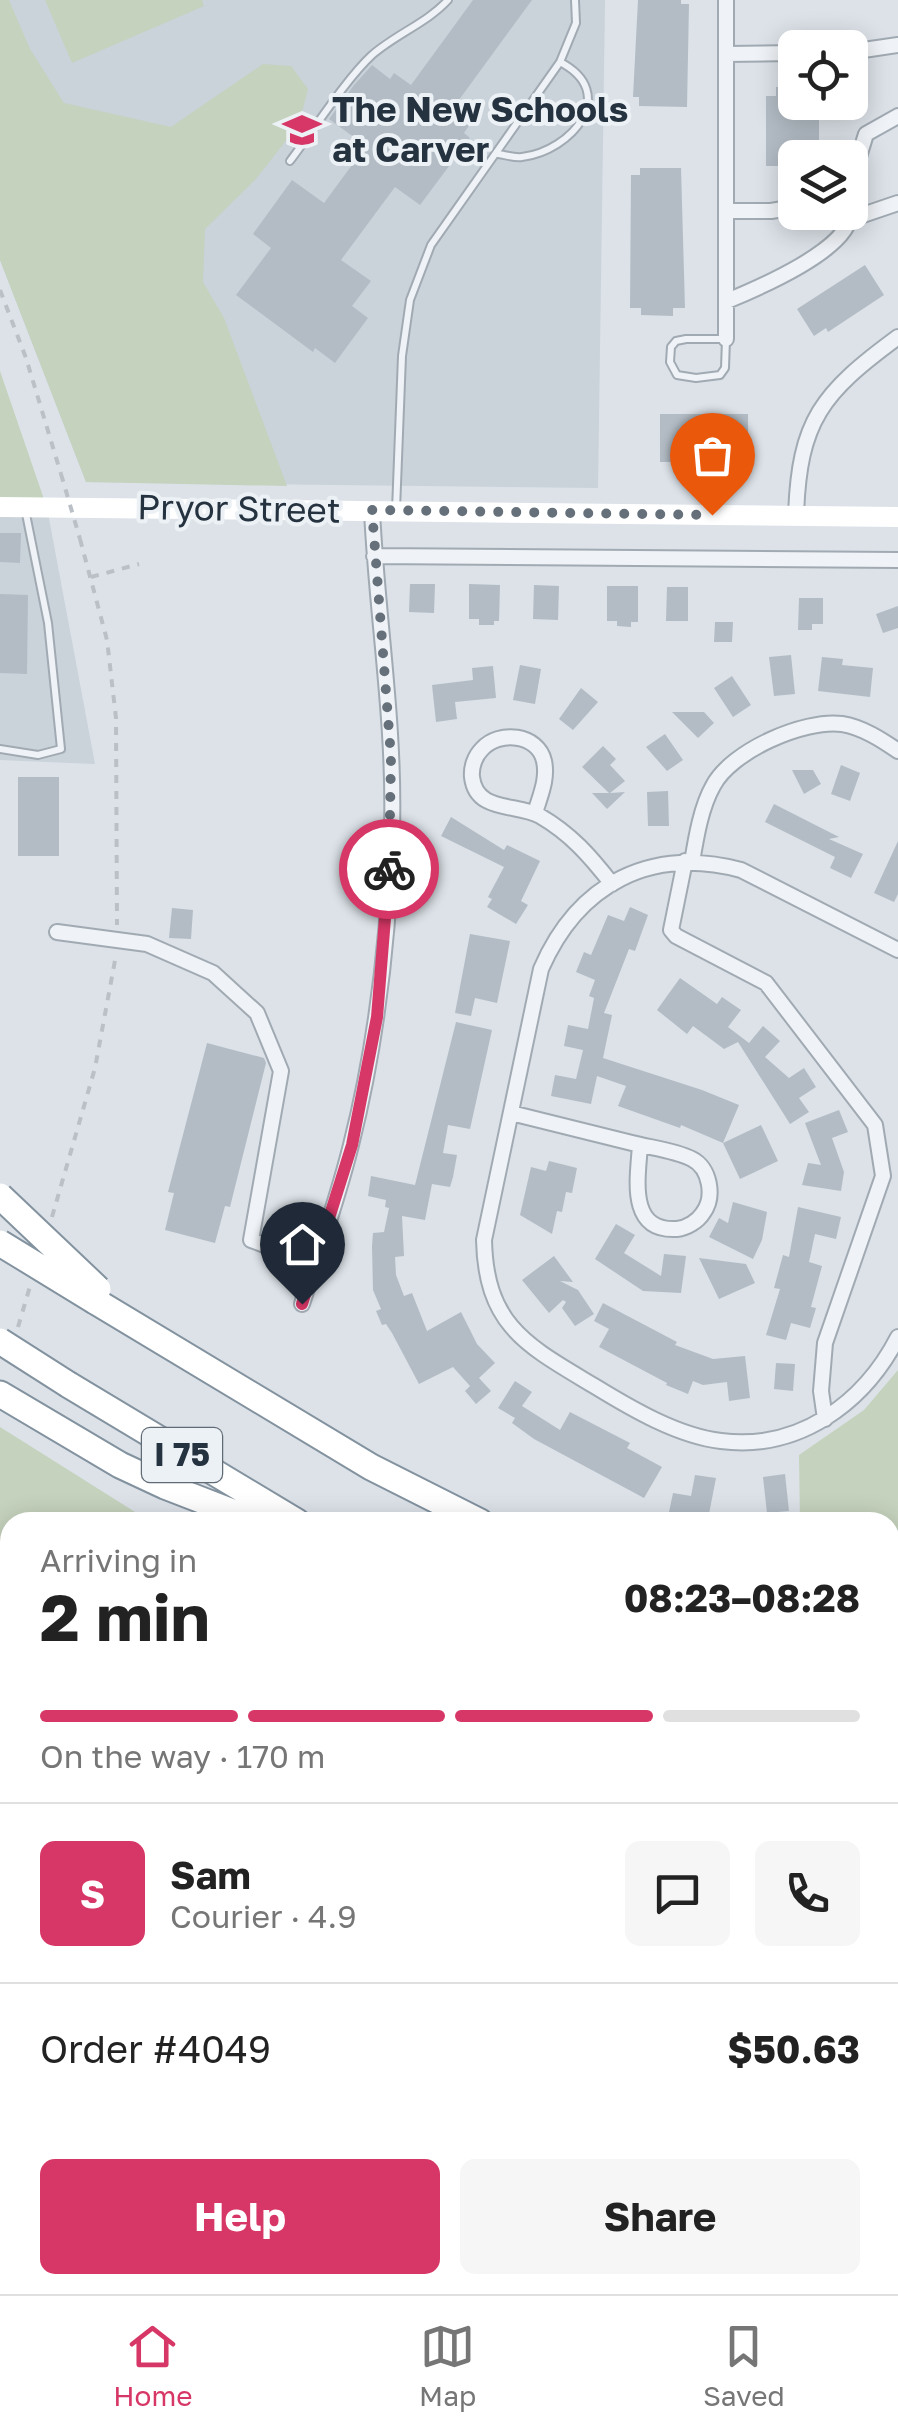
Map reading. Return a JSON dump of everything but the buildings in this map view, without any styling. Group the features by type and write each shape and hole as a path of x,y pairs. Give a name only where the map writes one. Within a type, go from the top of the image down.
{"highway":[{"path":"0,1196 97,1295"},
{"name":"I 75","path":"0,1243 97,1295 158,1340 371,1467 460,1512"},
{"name":"I 75","path":"8,1335 70,1385 280,1512"},
{"path":"0,1394 165,1486 232,1512"}],"main road":[{"name":"Pryor Street","path":"0,507 898,518"}],"street":[{"path":"726,0 726,338"},
{"path":"868,49 898,45"},
{"path":"727,54 778,53"},
{"path":"864,140 866,134 898,116"},
{"path":"868,211 898,202"},
{"path":"727,211 778,210"},
{"path":"727,301 777,279 840,238 844,230"},
{"path":"796,516 803,446 819,408 836,387 898,337"},
{"path":"302,1304 352,1145 377,1017 383,957 392,828 391,757 372,510"},
{"path":"374,556 898,560"},
{"path":"824,1419 821,1390 825,1344 883,1176 875,1125 766,983 671,930 713,784 751,748 802,726 842,724 881,738 898,751"},
{"path":"535,813 545,777 544,758 538,748 508,736 483,747 474,760 472,773 475,788 485,800 535,813 582,844 612,884"},
{"path":"898,950 741,870 689,861 654,865 612,884 572,914 555,938 541,969 484,1240 484,1270 495,1306 514,1331 542,1354 607,1393 686,1433 718,1441 752,1443 780,1439 824,1419 854,1399 884,1363 898,1337"},
{"path":"57,932 147,944 213,973 257,1013 281,1071 251,1240 315,1262"},
{"path":"511,1112 691,1158 702,1167 709,1183 709,1202 702,1216 689,1226 662,1226 648,1220 639,1208 640,1145"}],"lane":[{"path":"290,161 369,58 405,30 436,14 448,0"},
{"path":"396,511 402,356 410,300 431,245 560,62 576,23 575,0"},
{"path":"498,154 520,158 570,138 588,107 588,87 576,70 560,62"},
{"path":"726,338 726,368 720,375 683,377 671,368 670,347 676,341 726,338"},
{"path":"0,749 38,755 61,750 48,624 25,508"}],"path":[{"path":"0,290 26,358 91,577 106,640 116,718 117,941 95,1068 50,1222"},
{"path":"91,577 139,564"},
{"path":"8,1335 34,1276"}],"shaded area":[{"name":"The New Schools at Carver","path":"0,0 605,0 598,488 86,482 0,260"},
{"path":"0,507 47,508 95,764 0,760"}],"green space":[{"path":"0,0 9,0 30,49 64,103 171,127 263,64 291,66 308,89 299,124 256,179 205,229 203,282 224,318 287,486 86,482 0,260"},
{"path":"45,0 202,0 204,6 72,63"},
{"path":"0,371 47,508 0,507"},
{"path":"898,1370 898,1512 800,1512 799,1455 864,1410"},
{"path":"0,1427 135,1512 0,1512"}],"way so far":[{"path":"389,869 391,757 372,510 712,515"}],"place":[{"name":"The New Schools at Carver","path":"302,130"}],"route":[{"path":"302,1304 352,1145 377,1017 389,869"}]}
